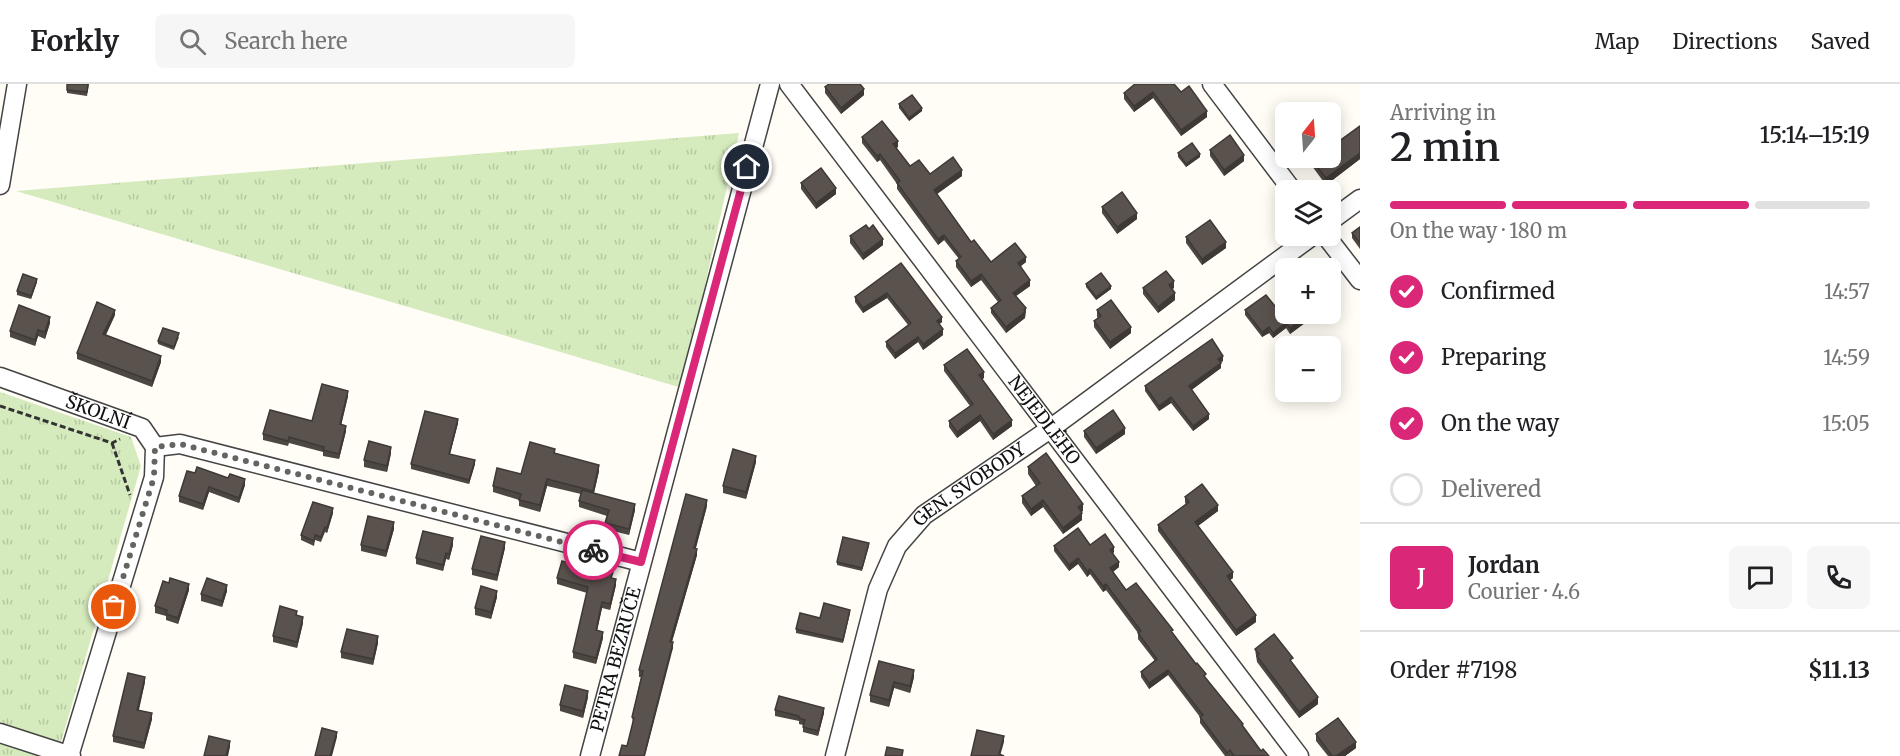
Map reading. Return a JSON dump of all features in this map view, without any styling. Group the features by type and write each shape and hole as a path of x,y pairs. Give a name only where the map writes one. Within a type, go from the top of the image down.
{"street":[{"path":"0,185 18,84"},
{"name":"PETRA BEZRUČE","path":"590,756 770,84"},
{"name":"NEJEDLÉHO","path":"789,84 1299,756"},
{"path":"1212,84 1284,180"},
{"path":"1341,213 1360,199"},
{"name":"GEN. SVOBODY","path":"835,756 878,589 897,546 924,515 1050,429 1298,246"},
{"path":"1334,246 1360,280"},
{"name":"ŠKOLNÍ","path":"0,377 142,428 155,447"},
{"name":"PETRA BEZRUČE","path":"155,447 180,444 641,562"},
{"path":"0,733 70,756 154,477 155,447"}],"path":[{"path":"0,406 112,443 142,428"}],"green space":[{"path":"739,133 682,388 16,191"},
{"path":"0,392 131,437 141,466 57,756 0,756"}],"building":[{"path":"67,84 88,84 87,92 67,90"},
{"path":"829,84 860,84 864,89 841,108 825,87"},
{"path":"1135,84 1174,84 1181,92 1189,86 1207,111 1181,130 1153,92 1134,106 1124,93"},
{"path":"912,95 922,108 909,118 899,104"},
{"path":"882,121 898,141 893,144 910,166 919,160 930,174 953,157 962,170 934,190 971,242 974,240 991,262 1015,243 1026,257 1018,263 1030,280 1013,293 1026,308 1025,312 1006,327 991,308 1001,300 981,274 971,281 956,261 961,257 944,235 938,239 897,183 900,181 880,154 877,156 862,137"},
{"path":"1360,126 1360,153 1341,167 1341,140"},
{"path":"1230,135 1244,155 1224,170 1210,150"},
{"path":"1192,143 1200,154 1186,164 1178,153"},
{"path":"821,168 836,188 816,203 801,183"},
{"path":"1318,168 1340,168 1326,178"},
{"path":"1122,192 1137,213 1117,227 1102,207"},
{"path":"1210,220 1226,242 1202,259 1186,237"},
{"path":"866,225 869,229 873,225 883,239 863,254 850,236"},
{"path":"1360,227 1360,243 1352,233"},
{"path":"901,263 942,317 937,321 943,329 923,344 918,337 895,353 886,342 911,323 887,293 863,308 855,297"},
{"path":"1166,271 1174,281 1169,285 1175,293 1158,307 1143,288"},
{"path":"1101,273 1111,286 1096,297 1086,284"},
{"path":"23,274 37,279 31,296 17,291"},
{"path":"1266,295 1275,306 1275,324 1285,324 1273,333 1269,327 1262,332 1245,310"},
{"path":"1111,300 1131,327 1110,342 1094,321 1101,316 1097,310"},
{"path":"97,302 115,310 103,334 161,356 152,381 77,353"},
{"path":"19,305 50,317 45,332 38,330 35,340 10,331"},
{"path":"163,328 179,333 174,347 158,341"},
{"path":"1212,339 1223,356 1218,359 1221,363 1189,386 1209,414 1193,426 1171,397 1159,406 1145,386"},
{"path":"967,349 984,372 979,375 1012,420 993,434 980,415 957,432 949,421 973,404 944,365"},
{"path":"322,384 348,391 340,424 346,426 339,454 289,437 288,441 263,434 270,410 312,421"},
{"path":"1113,410 1125,428 1096,448 1084,431"},
{"path":"425,411 458,419 449,454 475,460 469,480 411,464"},
{"path":"369,441 391,447 387,466 364,460"},
{"path":"530,442 555,449 554,453 599,465 593,491 547,479 540,505 519,500 521,494 493,486 497,468 521,474"},
{"path":"733,449 756,456 746,492 723,486"},
{"path":"1046,453 1083,504 1078,507 1082,513 1063,528 1043,500 1031,509 1022,496 1040,483 1028,467"},
{"path":"197,467 228,478 230,474 245,479 239,498 209,487 203,504 179,496 187,471 195,473"},
{"path":"1202,484 1218,505 1195,522 1233,572 1227,576 1256,615 1236,630 1158,525 1189,502 1185,497"},
{"path":"582,490 635,504 629,529 605,523 609,510 579,501"},
{"path":"686,494 707,500 694,548 697,549 670,642 673,642 644,756 619,756 622,745 627,746 643,671 639,670"},
{"path":"313,502 333,508 327,528 325,527 321,537 315,535 314,541 301,535"},
{"path":"368,516 394,522 386,551 361,545"},
{"path":"1078,528 1090,545 1105,534 1114,547 1110,550 1119,562 1110,568 1126,590 1136,583 1196,664 1206,674 1204,676 1243,724 1261,751 1263,749 1269,756 1234,756 1230,750 1227,753 1200,717 1203,715 1168,670 1149,683 1141,672 1157,659 1138,633 1141,631 1106,584 1103,586 1090,569 1087,571 1078,558 1069,565 1054,546"},
{"path":"423,531 453,538 449,554 446,553 443,565 416,558"},
{"path":"481,536 505,542 497,575 472,569"},
{"path":"843,537 869,543 862,568 837,562"},
{"path":"562,561 596,571 597,568 613,572 611,578 616,579 610,604 602,602 596,630 603,632 596,658 573,652 588,587 557,578"},
{"path":"170,578 189,584 178,618 166,614 167,610 155,606 163,581 169,583"},
{"path":"207,578 227,585 222,601 201,594"},
{"path":"481,586 497,591 491,612 475,608"},
{"path":"824,603 850,610 843,640 796,629 800,613 820,618"},
{"path":"280,606 297,611 296,615 303,617 297,642 273,636"},
{"path":"347,629 378,636 373,659 341,652"},
{"path":"1274,634 1293,658 1290,660 1318,697 1299,712 1257,656 1259,654 1255,649"},
{"path":"879,661 914,670 910,686 894,682 889,700 870,695"},
{"path":"128,673 145,677 137,710 152,713 144,743 113,736"},
{"path":"565,685 588,691 583,711 560,705"},
{"path":"779,696 824,708 818,731 803,727 805,720 799,716 775,710"},
{"path":"1338,718 1356,742 1336,756 1332,756 1316,734"},
{"path":"322,728 337,732 330,756 315,756"},
{"path":"977,730 1004,736 999,754 1004,756 971,756"},
{"path":"209,736 230,741 226,756 204,756"},
{"path":"887,747 903,750 902,756 885,756"}],"way so far":[{"path":"114,607 154,477 155,447 180,444 593,550"}],"route":[{"path":"593,550 641,562 747,167"}]}
